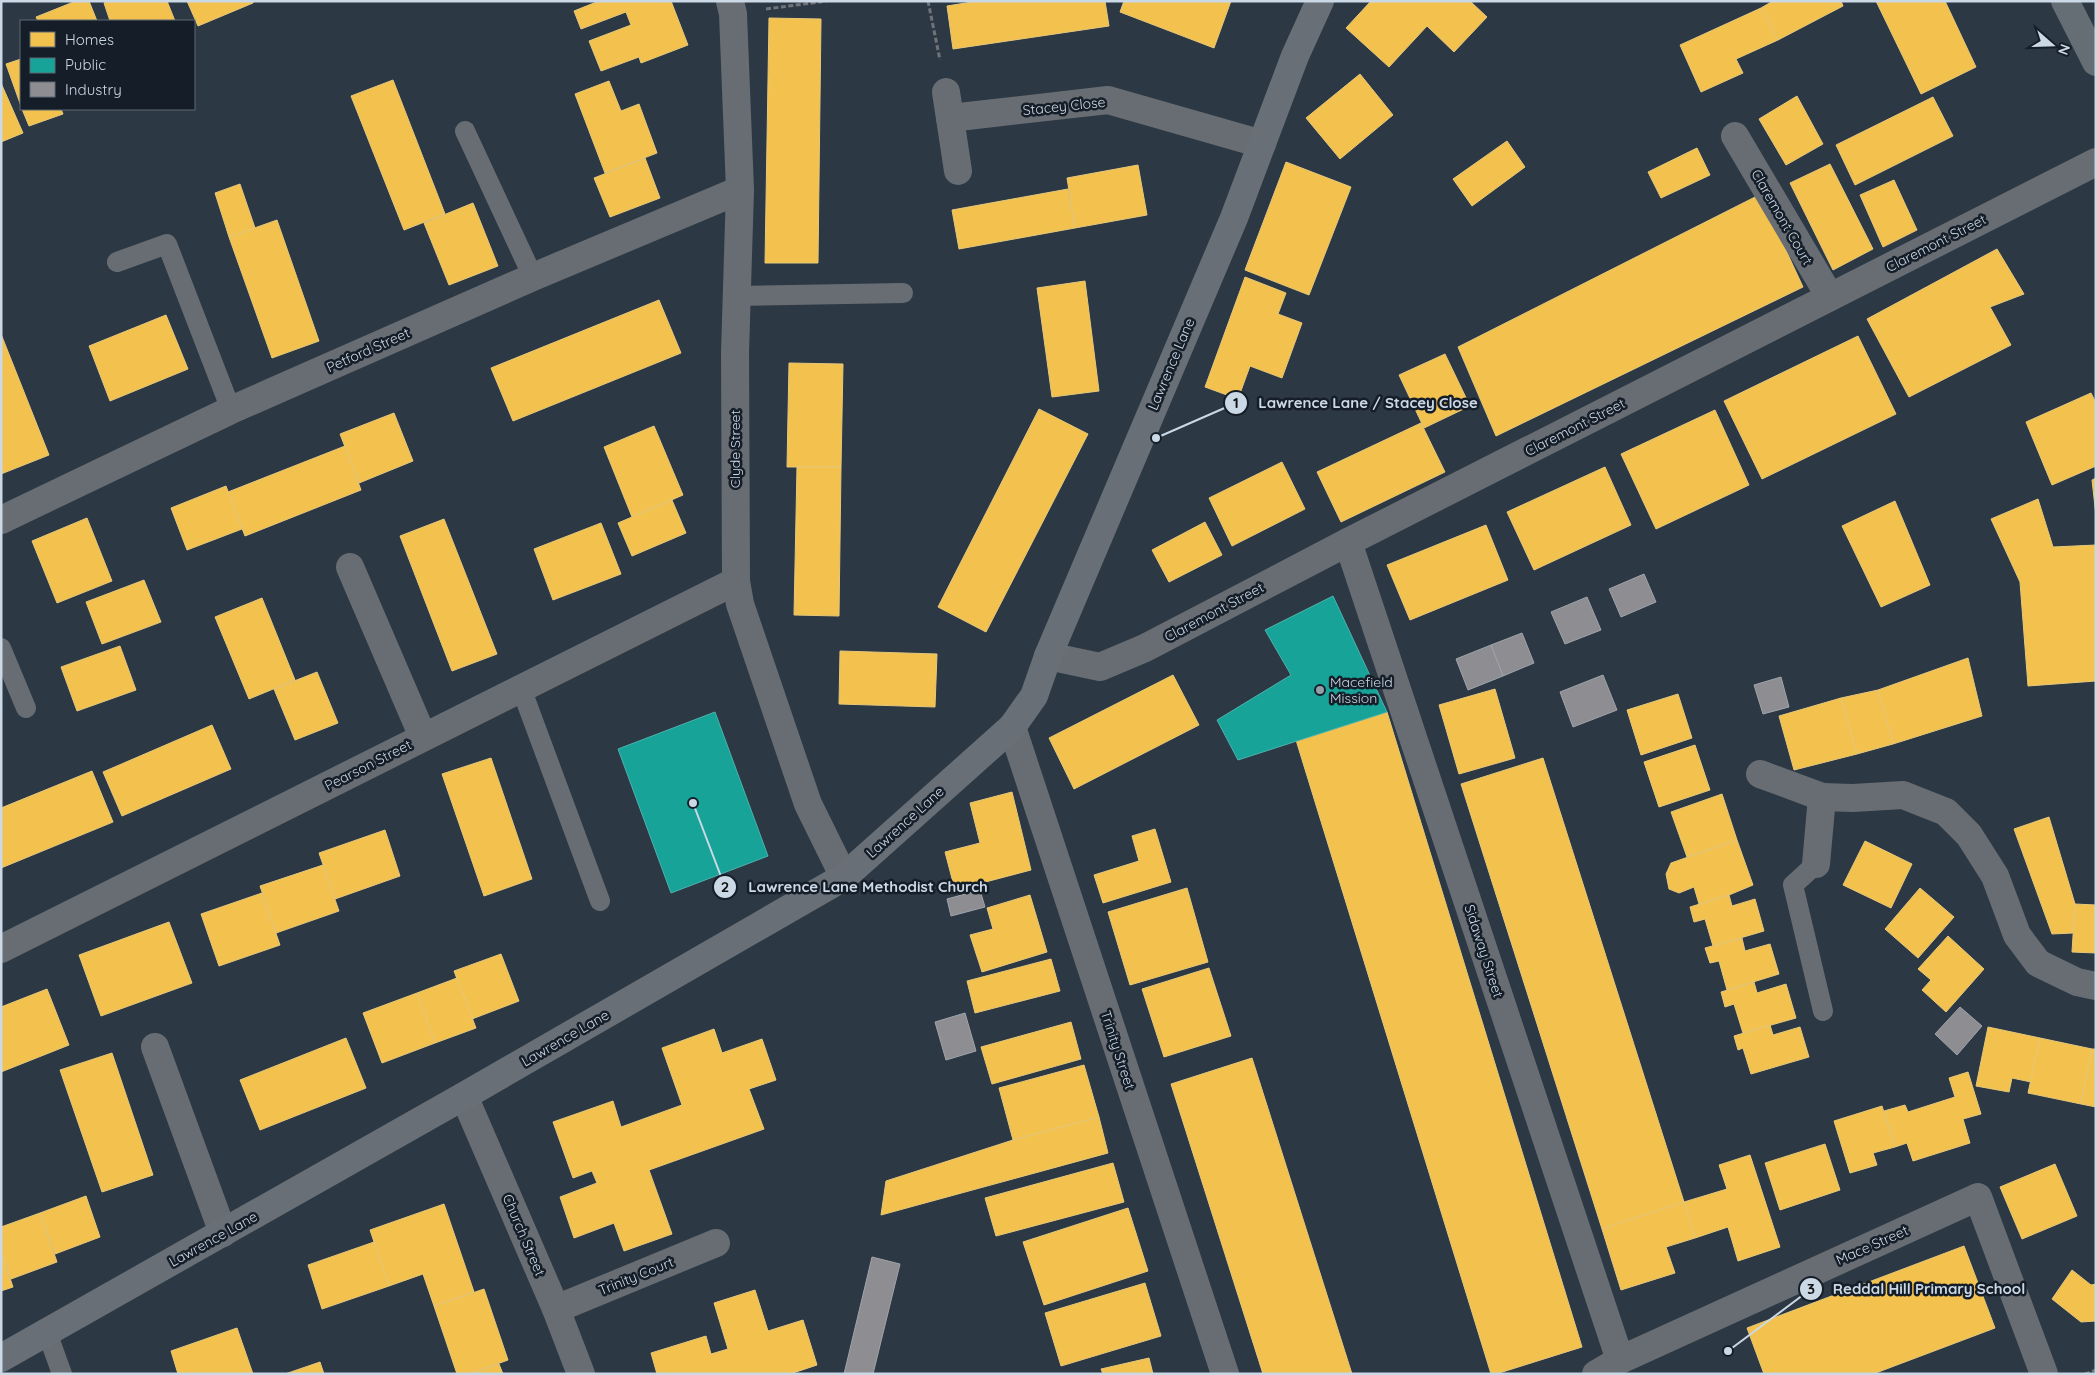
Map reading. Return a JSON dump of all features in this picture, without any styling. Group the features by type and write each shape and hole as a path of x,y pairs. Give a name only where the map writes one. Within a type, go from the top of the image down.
{"main road":[{"path":"2066,1 2096,62"}],"street":[{"name":"Lawrence Lane","path":"1,1358 464,1096 844,877 1012,727 1034,696 1048,656 1234,218 1295,56 1320,1"},
{"name":"Clyde Street","path":"732,8 740,190 735,353 736,581 740,604 808,804 844,877"},
{"name":"Stacey Close","path":"948,105 1108,100 1262,144"},
{"path":"948,105 958,171"},
{"name":"Claremont Court","path":"1735,136 1830,297"},
{"name":"Claremont Street","path":"1048,656 1100,667 1145,648 1348,542 2096,162"},
{"name":"Petford Street","path":"1,520 231,410 533,277 740,190"},
{"name":"Sidaway Street","path":"1348,542 1620,1360"},
{"path":"350,567 423,737"},
{"name":"Pearson Street","path":"1,949 736,581"},
{"name":"Trinity Street","path":"1012,727 1225,1374"},
{"path":"1760,774 1822,797 1853,798 1903,795 1946,812 1968,835 1995,876 2016,935 2038,963 2077,982 2096,986"},
{"path":"1816,864 1822,797"},
{"path":"154,1047 222,1233"},
{"name":"Church Street","path":"464,1096 556,1309 581,1374"},
{"name":"Mace Street","path":"1596,1374 1620,1360 1978,1196 2044,1374"},
{"name":"Trinity Court","path":"556,1309 716,1243"}],"lane":[{"path":"465,131 533,277"},
{"path":"117,262 167,244 231,410"},
{"path":"736,296 903,293"},
{"path":"1,648 26,708"},
{"path":"521,688 600,901"},
{"path":"1816,864 1793,885 1823,1011"},
{"path":"48,1332 62,1374"}],"path":[{"path":"732,8 828,1"},
{"path":"928,1 948,105"},
{"path":"2085,1374 2096,1370"}],"building: Homes":[{"path":"76,1 89,1 97,20 38,20 36,17"},
{"path":"107,1 167,1 175,20 110,20 104,3"},
{"path":"187,1 253,1 253,3 198,26"},
{"path":"599,1 671,1 688,45 641,63 639,57 601,71 589,41 631,25 626,12 581,29 574,11"},
{"path":"978,1 1105,1 1109,26 953,49 947,6"},
{"path":"1124,1 1231,1 1214,48 1120,12"},
{"path":"1371,1 1470,1 1487,17 1454,52 1427,26 1389,67 1346,28"},
{"path":"1773,1 1841,1 1843,6 1778,40 1761,8"},
{"path":"1876,1 1945,1 1976,67 1921,94"},
{"path":"1761,8 1778,40 1736,59 1743,73 1701,92 1680,45"},
{"path":"769,18 821,19 818,263 765,263"},
{"path":"20,59 20,103 6,64"},
{"path":"1360,74 1393,115 1340,159 1306,118"},
{"path":"393,80 445,214 404,230 351,96"},
{"path":"609,81 621,111 639,104 657,153 605,173 575,94"},
{"path":"1,83 23,133 1,142"},
{"path":"1797,96 1823,144 1786,165 1759,119"},
{"path":"1933,97 1953,136 1855,185 1836,145"},
{"path":"22,110 61,110 63,114 29,126"},
{"path":"1507,141 1525,167 1472,206 1453,179"},
{"path":"1697,148 1710,175 1661,198 1648,172"},
{"path":"645,158 660,198 610,217 594,178"},
{"path":"1286,162 1351,187 1309,295 1245,270"},
{"path":"1830,164 1873,249 1833,270 1790,183"},
{"path":"1138,165 1147,215 1075,228 1067,178"},
{"path":"1894,180 1917,230 1883,247 1860,195"},
{"path":"240,184 255,228 229,237 215,193"},
{"path":"1068,189 1075,228 959,249 952,210"},
{"path":"1757,196 1779,235 1803,287 1496,436 1458,347"},
{"path":"473,203 498,266 449,285 424,223"},
{"path":"277,220 319,341 272,358 229,237"},
{"path":"1997,249 2024,294 1990,307 2011,345 1909,397 1867,319"},
{"path":"1245,277 1286,293 1278,314 1302,323 1282,378 1250,366 1238,399 1205,387"},
{"path":"1085,281 1099,391 1052,397 1037,288"},
{"path":"659,300 681,353 513,421 491,368"},
{"path":"166,315 188,369 110,401 89,346"},
{"path":"1,334 49,455 1,474"},
{"path":"1858,336 1896,414 1762,479 1724,401"},
{"path":"1445,354 1470,406 1424,428 1399,375"},
{"path":"789,363 843,364 841,467 787,467"},
{"path":"2091,393 2096,403 2096,466 2052,485 2026,422"},
{"path":"1039,409 1088,434 986,632 938,607"},
{"path":"1715,410 1749,485 1656,529 1621,454"},
{"path":"394,413 413,461 359,483 340,434"},
{"path":"1421,423 1445,472 1341,522 1317,472"},
{"path":"654,426 683,495 632,517 604,447"},
{"path":"345,446 361,490 245,536 228,492"},
{"path":"1282,462 1305,509 1232,546 1209,498"},
{"path":"797,467 841,467 839,616 794,615"},
{"path":"1605,467 1631,525 1534,570 1507,512"},
{"path":"2096,478 2096,516 2092,480"},
{"path":"226,486 242,529 187,550 171,508"},
{"path":"2038,499 2053,547 2096,545 2096,681 2028,686 2020,582 1991,519"},
{"path":"672,500 686,533 632,556 618,523"},
{"path":"1895,501 1930,585 1881,607 1842,526"},
{"path":"87,518 112,581 57,603 32,541"},
{"path":"444,519 497,654 452,671 400,536"},
{"path":"1205,522 1222,555 1169,582 1152,550"},
{"path":"601,523 621,574 553,600 534,549"},
{"path":"1486,525 1508,580 1410,620 1387,565"},
{"path":"144,580 161,622 102,644 86,602"},
{"path":"262,598 295,680 249,699 215,617"},
{"path":"120,646 136,690 77,711 61,667"},
{"path":"840,651 937,654 935,707 839,704"},
{"path":"1968,658 1982,716 1893,744 1878,690"},
{"path":"317,672 338,723 295,740 274,689"},
{"path":"1173,675 1199,725 1074,789 1049,738"},
{"path":"1495,689 1515,758 1459,774 1439,705"},
{"path":"1878,690 1893,744 1857,754 1841,698"},
{"path":"1678,694 1692,738 1641,755 1627,710"},
{"path":"1841,698 1857,754 1794,770 1779,716"},
{"path":"1387,712 1582,1347 1496,1374 1491,1374 1296,740"},
{"path":"212,725 231,769 122,816 103,772"},
{"path":"1695,745 1710,790 1659,807 1644,762"},
{"path":"491,758 532,879 484,896 442,774"},
{"path":"1543,758 1684,1202 1602,1229 1461,784"},
{"path":"92,771 113,822 1,868 1,808"},
{"path":"1012,792 1031,870 955,890 945,852 980,843 970,803"},
{"path":"1722,794 1737,840 1687,857 1671,812"},
{"path":"2049,817 2075,904 2073,933 2052,934 2014,829"},
{"path":"1155,829 1171,882 1103,903 1094,875 1139,861 1132,836"},
{"path":"385,830 400,876 335,899 319,853"},
{"path":"1737,840 1753,885 1699,904 1694,887 1679,893 1669,889 1666,874 1671,863"},
{"path":"1865,841 1912,864 1891,908 1843,885"},
{"path":"323,865 339,911 276,933 260,886"},
{"path":"1187,888 1208,962 1130,985 1108,912"},
{"path":"1920,888 1954,917 1918,958 1885,929"},
{"path":"262,893 280,945 219,966 201,914"},
{"path":"1030,895 1047,952 982,972 970,935 993,929 987,908"},
{"path":"1729,895 1732,906 1755,899 1764,931 1713,946 1705,919 1694,922 1690,907"},
{"path":"2075,904 2096,905 2096,953 2072,952"},
{"path":"169,922 192,983 101,1016 79,955"},
{"path":"1948,936 1984,969 1946,1012 1922,990 1931,980 1918,969"},
{"path":"1742,938 1745,951 1770,944 1779,974 1727,990 1719,961 1710,963 1705,948"},
{"path":"501,954 519,1001 472,1019 454,971"},
{"path":"1051,959 1060,991 975,1013 967,981"},
{"path":"1209,968 1231,1036 1164,1057 1142,989"},
{"path":"457,978 476,1028 435,1043 417,993"},
{"path":"1754,982 1757,993 1786,984 1796,1018 1743,1033 1734,1004 1725,1007 1721,992"},
{"path":"47,989 69,1045 1,1072 1,1007"},
{"path":"417,993 435,1043 382,1063 363,1013"},
{"path":"1071,1022 1081,1059 992,1084 981,1047"},
{"path":"1770,1025 1773,1035 1800,1027 1809,1057 1751,1074 1743,1048 1738,1050 1734,1036"},
{"path":"1988,1027 2040,1038 2031,1082 2012,1078 2009,1092 1976,1086"},
{"path":"714,1029 722,1053 762,1039 776,1080 749,1089 764,1129 649,1170 672,1234 624,1251 614,1223 574,1238 560,1197 597,1183 592,1171 573,1178 553,1122 613,1101 621,1127 682,1105 662,1048"},
{"path":"346,1038 366,1088 260,1130 240,1080"},
{"path":"2040,1038 2092,1049 2081,1104 2028,1093"},
{"path":"2092,1049 2096,1049 2096,1107 2081,1104"},
{"path":"112,1053 153,1175 102,1192 60,1070"},
{"path":"1252,1058 1352,1374 1263,1374 1171,1084"},
{"path":"1084,1065 1099,1117 1013,1140 999,1088"},
{"path":"1968,1072 1981,1114 1963,1119 1970,1143 1913,1161 1907,1143 1895,1147 1884,1111 1905,1105 1908,1112 1955,1097 1949,1078"},
{"path":"1882,1106 1895,1147 1873,1153 1877,1165 1850,1173 1834,1121"},
{"path":"1099,1117 1108,1153 881,1215 886,1181 1013,1140"},
{"path":"1825,1144 1840,1190 1780,1210 1765,1163"},
{"path":"1750,1155 1780,1247 1738,1261 1728,1227 1695,1238 1684,1202 1727,1189 1719,1165"},
{"path":"1113,1163 1124,1202 996,1236 985,1198"},
{"path":"2055,1164 2077,1216 2022,1239 2000,1187"},
{"path":"86,1196 100,1237 55,1254 40,1213"},
{"path":"1684,1202 1695,1238 1666,1247 1675,1273 1621,1290 1602,1229"},
{"path":"444,1204 474,1292 434,1306 423,1274 389,1286 370,1230"},
{"path":"1128,1208 1148,1271 1044,1305 1023,1242"},
{"path":"40,1213 57,1262 11,1279 1,1252 1,1227"},
{"path":"374,1242 389,1286 322,1309 308,1265"},
{"path":"1964,1246 1995,1328 1873,1374 1764,1374 1747,1328"},
{"path":"1,1252 13,1287 1,1291"},
{"path":"2072,1270 2091,1285 2096,1284 2096,1321 2081,1322 2052,1299"},
{"path":"1145,1283 1161,1336 1061,1366 1045,1313"},
{"path":"484,1289 508,1360 470,1374 457,1374 434,1306"},
{"path":"755,1290 768,1331 803,1320 817,1365 790,1374 657,1374 651,1353 706,1336 711,1354 728,1349 714,1303"},
{"path":"237,1328 253,1374 178,1374 171,1351"},
{"path":"1149,1358 1153,1374 1103,1374 1101,1369"},
{"path":"320,1362 324,1374 285,1374"},
{"path":"499,1364 503,1374 470,1374"}],"building: Public":[{"path":"1333,596 1387,712 1238,760 1217,720 1291,675 1265,630"},
{"path":"715,712 768,856 671,893 618,749"}],"building: Industry":[{"path":"1644,574 1656,602 1621,617 1609,589"},
{"path":"1587,597 1601,630 1565,644 1551,612"},
{"path":"1522,633 1534,663 1503,676 1491,645"},
{"path":"1491,645 1503,676 1468,690 1456,659"},
{"path":"1603,675 1617,710 1573,727 1560,692"},
{"path":"1781,677 1789,707 1763,714 1754,685"},
{"path":"980,890 985,907 951,916 947,899"},
{"path":"1960,1007 1982,1026 1957,1055 1935,1034"},
{"path":"965,1013 976,1051 946,1060 935,1022"},
{"path":"872,1257 900,1264 873,1374 844,1374"}],"place":[{"name":"Lawrence Lane / Stacey Close","path":"1156,438"},
{"name":"Macefield Mission","path":"1320,690"},
{"name":"Lawrence Lane Methodist Church","path":"693,803"},
{"name":"Reddal Hill Primary School","path":"1728,1351"}]}
